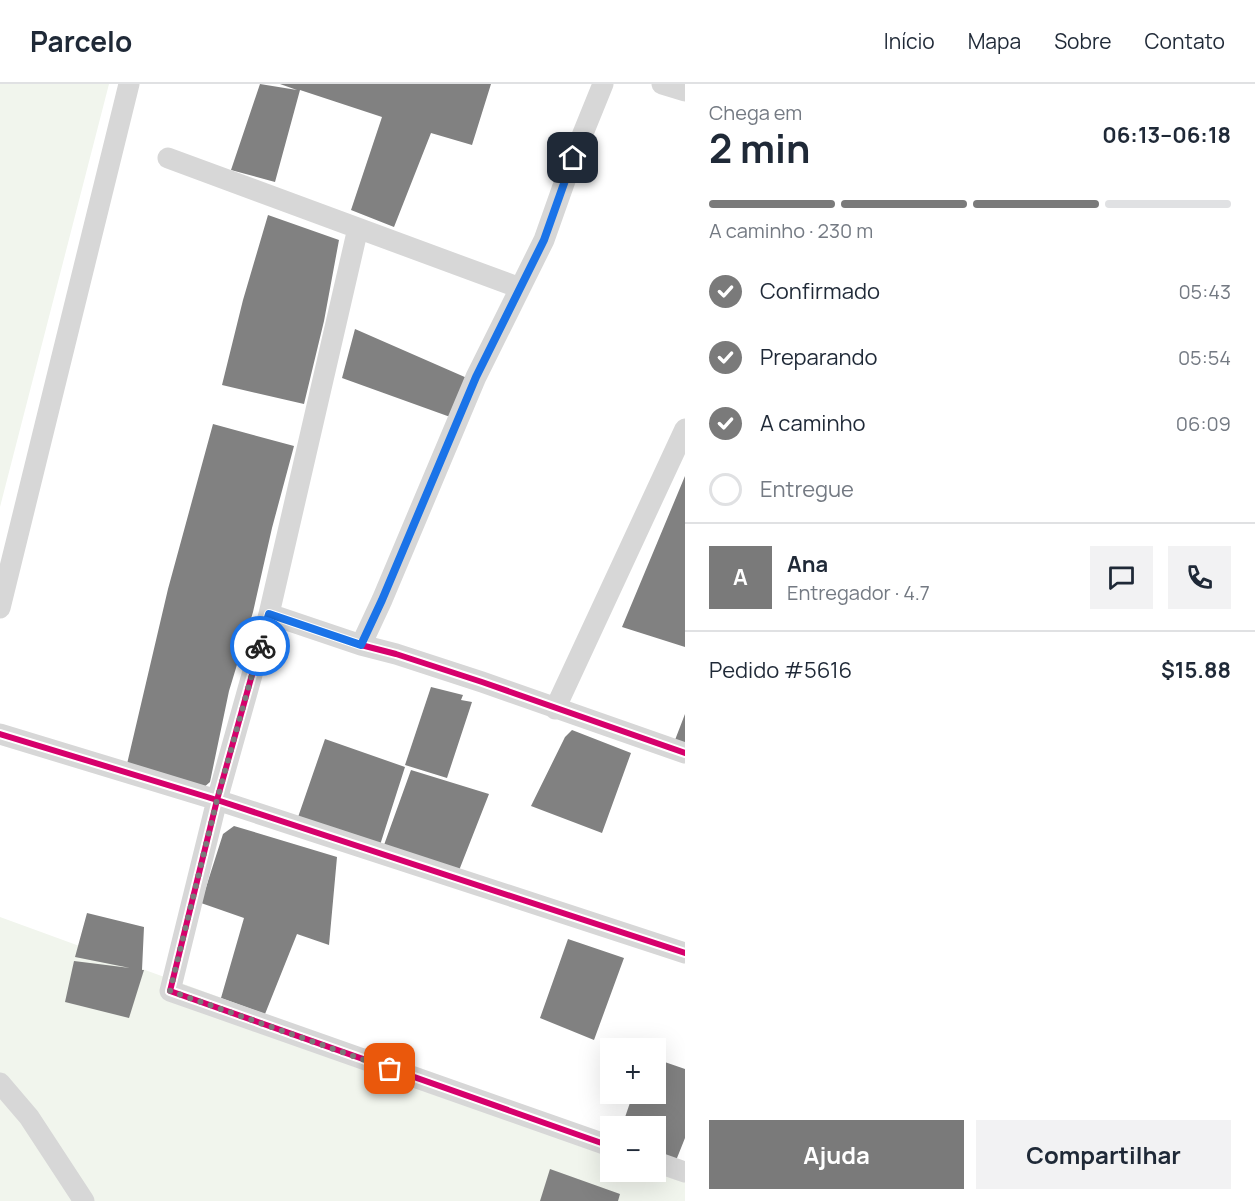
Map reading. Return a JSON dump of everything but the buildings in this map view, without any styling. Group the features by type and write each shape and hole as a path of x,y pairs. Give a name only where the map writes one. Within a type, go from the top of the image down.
{"street":[{"path":"0,608 129,84"},
{"path":"361,645 476,377 544,240 573,158 603,84"},
{"path":"662,84 685,92"},
{"path":"168,158 520,288"},
{"path":"358,228 269,614 217,800 170,991 600,1142"},
{"path":"555,709 685,429"},
{"path":"269,614 361,645 396,654 685,753"},
{"path":"0,734 474,882 685,953"},
{"path":"0,1083 40,1131 84,1201"},
{"path":"666,1165 685,1172"}],"shaded area":[{"path":"0,84 109,84 0,507"},
{"path":"0,917 600,1136 600,1182 666,1182 666,1170 685,1167 685,1201 0,1201"}],"cycle path":[{"path":"600,1142 170,991 217,800 269,614 482,682 685,753"},
{"path":"0,734 217,800 685,953"}],"way so far":[{"path":"260,646 217,800 170,991 390,1069"}],"route":[{"path":"260,646 269,614 361,645 476,377 544,240 573,158"}]}
